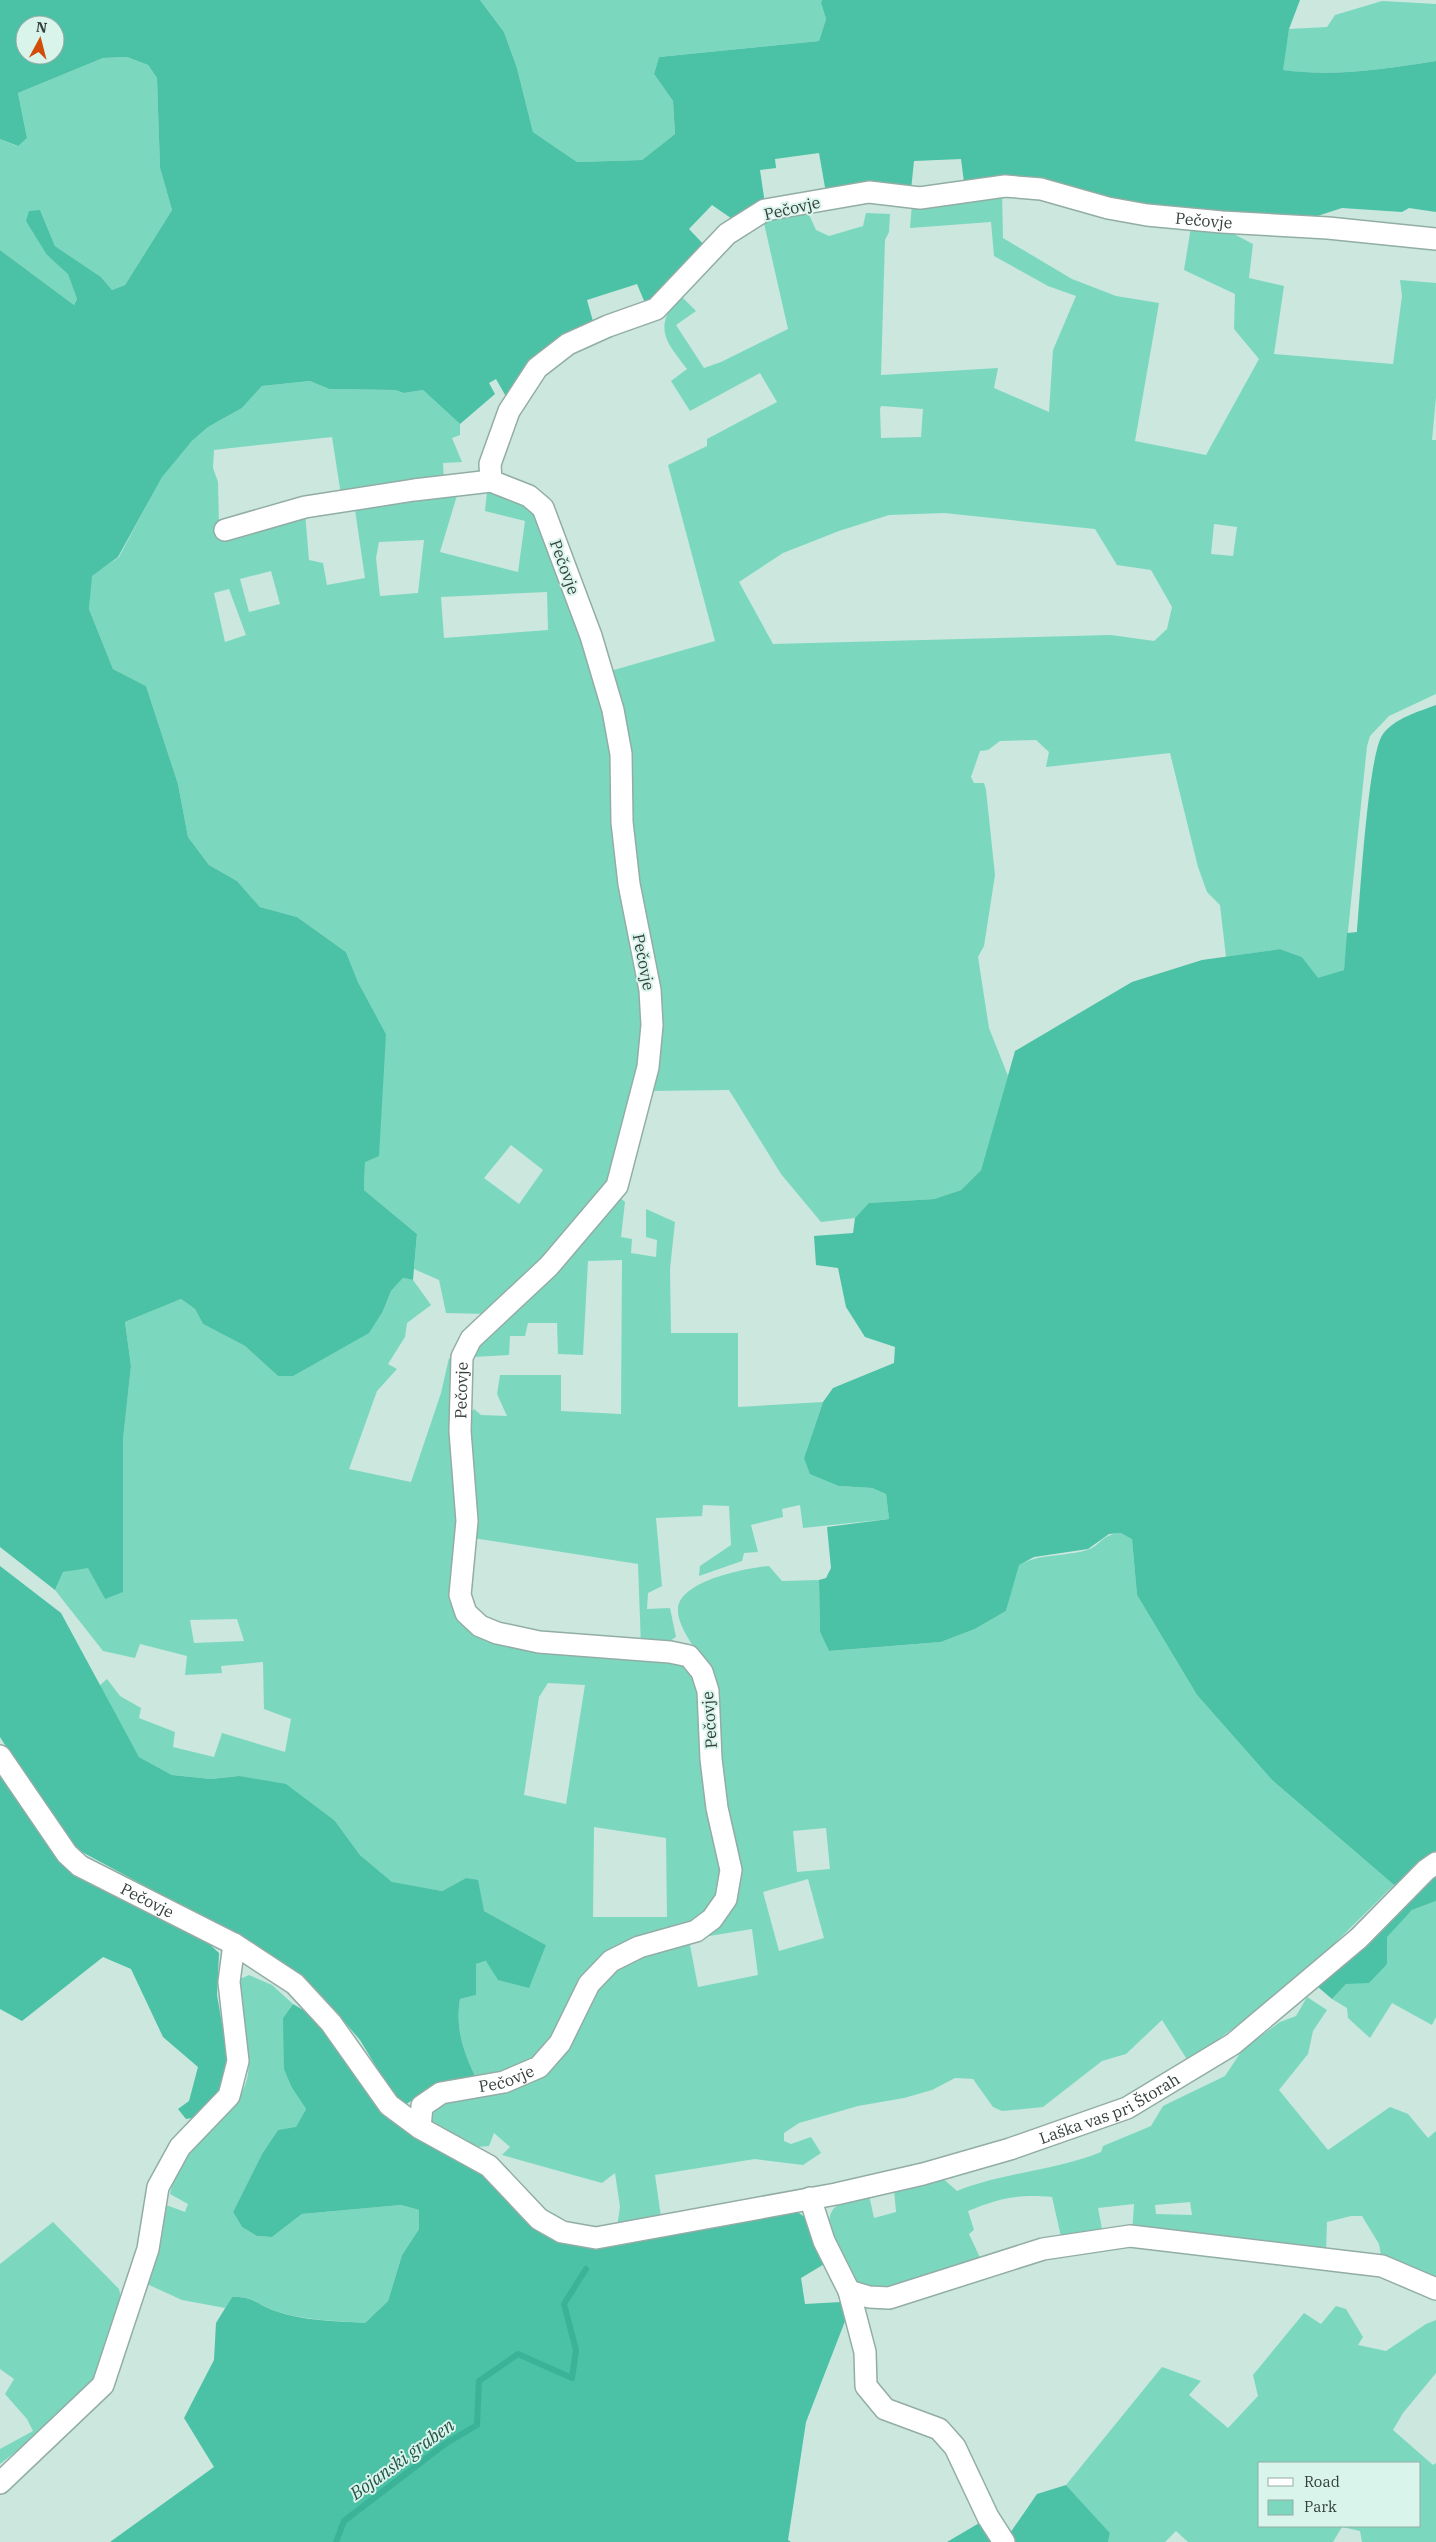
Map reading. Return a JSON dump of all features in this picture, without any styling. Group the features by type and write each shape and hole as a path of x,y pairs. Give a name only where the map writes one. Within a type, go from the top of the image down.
{"street":[{"name":"Pečovje","path":"420,2128 422,2106 440,2093 504,2082 539,2067 560,2043 589,1984 594,1978 611,1961 639,1947 696,1930 712,1918 726,1899 731,1870 716,1798 711,1759 708,1691 702,1672 689,1656 670,1652 539,1642 497,1633 480,1626 466,1613 460,1595 467,1521 460,1431 462,1357 471,1339 549,1266 617,1186 648,1066 652,1025 650,990 628,875 622,822 621,754 613,710 588,628 542,508 529,496 491,481 490,464 509,411 537,368 568,344 608,326 656,309 727,234 765,210 869,192 920,198 1005,186 1041,189 1108,208 1147,214 1222,222 1372,232 1436,240"},
{"path":"225,530 305,507 414,490 491,481"},
{"name":"Pečovje","path":"0,1756 67,1854 80,1866 234,1944 294,1984 331,2023 389,2106 420,2128 489,2166 539,2219 562,2232 596,2238 810,2198"},
{"name":"Laška vas pri Štorah","path":"810,2198 923,2174 1010,2149 1127,2108 1233,2044 1359,1938 1426,1870 1436,1863"},
{"path":"0,2483 103,2385 148,2249 158,2187 180,2147 229,2096 238,2061 229,1982 234,1944"},
{"path":"810,2198 824,2241 848,2291 865,2352 866,2386 885,2409 939,2430 950,2441 955,2447 988,2517 1004,2542"},
{"path":"848,2291 869,2297 889,2298 1043,2249 1130,2236 1382,2266 1436,2289"}],"green space":[{"path":"0,0 480,0 504,32 517,68 533,132 577,162 642,160 675,134 673,101 654,74 659,57 819,41 826,19 821,3 822,0 1300,0 1289,29 1283,70 1321,73 1340,72 1436,61 1436,212 1409,208 1402,212 1342,208 1311,218 1177,211 964,182 961,159 914,161 911,190 826,193 819,153 775,159 776,168 760,170 765,204 738,223 712,205 689,229 706,247 665,288 645,303 637,284 587,300 594,325 508,400 496,379 489,383 495,394 460,424 423,390 404,393 395,390 329,389 310,381 262,386 242,408 208,427 192,441 162,477 118,557 92,576 89,609 113,669 146,686 178,784 188,837 209,865 237,881 260,907 297,917 346,952 358,982 386,1034 379,1156 365,1162 364,1190 417,1234 413,1280 403,1278 391,1291 383,1311 369,1333 293,1376 278,1376 245,1346 203,1324 195,1309 181,1299 125,1322 131,1366 123,1439 123,1592 105,1599 88,1568 63,1572 55,1590 0,1547 0,250 74,305 77,299 68,274 47,255 26,221 29,211 40,210 55,246 101,277 112,290 125,285 172,210 160,168 157,78 148,65 127,57 103,58 18,93 27,138 18,146 0,139"},
{"path":"480,0 822,0 821,3 826,19 819,41 659,57 654,74 673,101 675,134 642,160 577,162 533,132 517,68 504,32"},
{"path":"1382,1 1436,4 1436,61 1340,72 1321,73 1282,70 1289,29 1327,27 1335,15"},
{"path":"127,57 148,65 157,78 160,168 172,210 125,285 112,290 101,277 55,246 40,210 47,255 68,273 77,299 74,305 0,250 0,139 17,146 27,138 18,93 103,58"},
{"path":"1002,192 1003,238 1072,279 1116,296 1159,303 1135,441 1206,455 1259,359 1234,329 1235,294 1184,270 1191,227 1226,230 1253,244 1249,278 1284,286 1274,354 1393,364 1402,296 1400,280 1436,283 1436,397 1432,440 1436,440 1436,694 1389,716 1370,736 1367,746 1344,970 1318,979 1302,957 1280,949 1226,957 1220,905 1207,892 1198,867 1170,753 1046,767 1049,752 1036,740 1000,741 988,750 980,751 971,777 974,783 984,783 986,790 995,875 984,946 978,957 989,1028 1008,1076 981,1170 961,1190 934,1199 870,1203 855,1218 821,1222 781,1174 729,1090 648,1091 607,672 715,641 668,465 707,446 707,439 777,402 760,373 690,411 671,381 687,369 668,341 664,325 666,316 679,294 696,311 676,325 704,368 721,362 788,329 763,219 806,208 816,230 829,236 863,226 866,213 890,214 889,232 885,240 881,375 998,368 994,388 1049,412 1053,350 1076,296 1048,286 994,256 991,222 910,228 912,203","holes":["881,406 923,409 921,437 881,438","944,513 1095,529 1117,565 1151,570 1172,607 1167,629 1154,641 1111,635 773,644 739,582 783,553 839,531 889,515","1214,524 1237,527 1233,556 1211,554"]},
{"path":"310,381 329,389 395,390 404,393 423,390 460,424 460,435 452,438 462,462 443,463 444,482 341,495 332,437 214,450 213,468 218,482 219,525 305,512 309,560 323,563 327,585 365,578 354,503 458,492 440,552 518,572 525,521 485,511 487,492 509,493 540,512 611,722 647,1041 617,1170 561,1244 487,1314 446,1313 439,1280 414,1269 417,1234 364,1190 365,1162 386,1034 358,982 346,952 297,917 260,907 237,881 209,865 188,837 178,784 146,686 113,669 89,609 91,576 119,557 162,476 192,441 208,427 242,408 262,386","holes":["424,540 418,593 380,596 376,558 379,542","271,571 280,604 249,612 240,579","229,589 246,635 225,642 214,593","547,592 548,630 444,638 441,597","511,1145 543,1170 519,1204 484,1178"]},
{"path":"1436,705 1436,1855 1394,1885 1272,1780 1197,1695 1137,1595 1132,1539 1121,1533 1109,1534 1088,1549 1034,1557 1019,1565 1006,1611 975,1629 941,1642 829,1651 820,1632 819,1580 826,1578 831,1568 827,1527 889,1519 886,1494 872,1488 839,1486 810,1474 804,1458 823,1402 833,1388 894,1363 895,1347 865,1337 846,1307 838,1268 816,1265 814,1236 853,1233 855,1218 869,1203 934,1199 961,1190 981,1170 1015,1051 1132,982 1202,960 1280,949 1302,957 1318,978 1344,970 1347,933 1357,932 1369,797 1378,747 1383,734 1388,728 1407,716"},
{"path":"619,1197 625,1202 621,1237 632,1239 631,1253 656,1257 657,1240 646,1237 646,1209 675,1222 670,1269 671,1333 738,1333 738,1407 823,1402 804,1458 839,1486 872,1488 886,1494 889,1519 803,1528 800,1505 782,1509 783,1517 751,1525 758,1552 744,1553 742,1561 699,1576 700,1566 731,1545 729,1506 703,1505 702,1516 656,1518 662,1586 648,1593 647,1609 670,1608 676,1637 668,1642 641,1646 638,1564 473,1538 468,1417 474,1409 481,1415 507,1416 497,1394 500,1375 561,1375 561,1411 621,1414 622,1260 588,1261 583,1355 558,1354 557,1323 528,1323 525,1336 510,1336 509,1355 473,1357 472,1352"},
{"path":"403,1278 413,1280 431,1305 407,1323 405,1337 388,1364 397,1369 377,1391 349,1469 411,1482 441,1393 449,1358 456,1363 468,1624 680,1661 695,1674 723,1858 719,1900 702,1918 635,1941 534,2062 477,2080 468,2061 459,2021 460,1999 476,1995 476,1964 546,1945 484,1911 466,1878 442,1891 393,1883 360,1855 335,1821 239,1776 211,1779 172,1775 139,1757 99,1686 107,1679 120,1696 141,1708 139,1718 175,1732 173,1747 214,1757 222,1733 285,1752 291,1719 264,1709 263,1662 221,1666 222,1673 185,1675 187,1656 140,1644 135,1658 103,1651 55,1590 63,1572 88,1567 105,1599 131,1366 125,1322 181,1299 195,1309 203,1324 245,1346 278,1376 383,1311 391,1291","holes":["237,1619 244,1641 194,1643 190,1620","548,1683 585,1685 566,1804 524,1795 539,1697","594,1827 666,1838 667,1917 593,1917"]},
{"path":"1121,1533 1132,1538 1137,1595 1197,1695 1272,1780 1394,1885 1289,1988 1188,2061 1162,2020 1126,2054 1102,2061 1043,2107 1002,2111 993,2107 973,2079 955,2078 932,2090 904,2098 858,2106 799,2123 784,2133 784,2141 791,2144 811,2137 821,2153 803,2165 755,2159 655,2175 661,2217 617,2227 620,2207 615,2173 602,2183 502,2155 510,2147 494,2133 489,2146 477,2147 430,2122 430,2110 438,2104 499,2091 580,2015 614,1965 689,1940 698,1987 758,1975 752,1929 709,1936 709,1931 729,1910 697,1652 684,1632 678,1614 681,1599 689,1591 701,1584 730,1573 769,1566 782,1581 819,1580 820,1632 829,1651 941,1642 975,1629 1006,1611 1018,1565 1044,1557 1087,1550 1109,1535","holes":["826,1828 830,1869 797,1872 793,1831","808,1879 824,1938 779,1951 763,1892"]},
{"path":"0,1566 61,1613 139,1757 172,1775 211,1779 239,1776 286,1784 335,1821 360,1855 392,1882 442,1891 466,1878 478,1880 484,1911 546,1945 529,1988 498,1980 486,1961 476,1964 476,1995 460,1999 459,2021 468,2061 477,2080 430,2088 405,2105 391,2091 360,2040 329,2004 291,1971 227,1930 82,1852 59,1831 0,1737"},
{"path":"0,1768 69,1867 205,1940 219,1953 217,1995 231,2076 203,2116 186,2119 178,2109 189,2101 198,2067 163,2037 131,1969 103,1957 22,2021 0,2009"},
{"path":"1436,1874 1436,1901 1412,1910 1387,1937 1387,1964 1369,1983 1346,1984 1332,1999 1318,1987"},
{"path":"1436,1901 1436,2017 1432,2025 1392,2003 1370,2038 1348,2018 1347,2008 1332,1999 1346,1984 1387,1964 1386,1937 1412,1910"},
{"path":"249,1975 272,1985 293,2004 283,2018 292,2088 306,2109 296,2128 278,2130 262,2154 233,2212 242,2227 257,2236 272,2237 302,2214 401,2205 419,2210 419,2229 402,2255 388,2301 365,2323 320,2320 297,2316 269,2309 251,2299 240,2297 232,2297 225,2308 182,2300 147,2284 166,2205 185,2212 188,2204 170,2194 179,2163 192,2145 229,2111 243,2091 247,2079 248,2044 238,1980"},
{"path":"1307,1997 1327,2010 1313,2031 1308,2054 1279,2090 1328,2150 1390,2107 1408,2114 1428,2138 1436,2131 1436,2284 1382,2261 1379,2244 1362,2216 1351,2216 1327,2222 1326,2251 1132,2234 1134,2204 1098,2208 1103,2234 1062,2241 1052,2197 1029,2196 999,2200 968,2211 974,2230 969,2234 983,2264 898,2293 853,2283 836,2248 830,2228 829,2220 831,2213 842,2202 869,2195 874,2218 896,2212 894,2190 940,2176 957,2191 1101,2152 1103,2146 1151,2126 1163,2106 1225,2076 1243,2049 1280,2022 1296,2016","holes":["1190,2202 1192,2215 1156,2214 1155,2205"]},
{"path":"293,2004 328,2025 376,2103 394,2122 486,2171 564,2242 796,2211 809,2220 826,2263 801,2278 805,2304 841,2302 847,2316 806,2422 788,2540 791,2542 110,2542 214,2467 184,2418 214,2360 216,2323 232,2297 251,2299 269,2309 297,2317 365,2323 388,2301 402,2255 419,2229 419,2210 401,2205 302,2214 272,2237 257,2236 242,2227 233,2212 262,2154 278,2130 296,2127 306,2109 292,2088 284,2069 283,2018"},
{"path":"53,2222 119,2289 122,2302 95,2375 81,2396 43,2431 0,2464 0,2449 33,2431 27,2419 5,2394 14,2379 0,2369 0,2264"},
{"path":"1336,2306 1346,2309 1363,2337 1358,2345 1386,2351 1426,2324 1436,2320 1436,2373 1403,2413 1393,2430 1433,2465 1436,2463 1436,2542 1362,2542 1360,2531 1342,2527 1333,2542 1188,2542 1176,2531 1165,2542 1108,2542 1110,2533 1066,2485 1162,2367 1201,2381 1189,2395 1228,2428 1258,2396 1253,2375 1304,2313 1321,2324"},
{"path":"1066,2485 1110,2533 1108,2542 1012,2542 1008,2536 1037,2494"},
{"path":"981,2522 994,2542 947,2542"}],"waterway":[{"name":"Bojanski graben","path":"336,2542 344,2521 445,2444 477,2425 479,2381 518,2354 572,2378 576,2350 564,2304 586,2269"}]}
